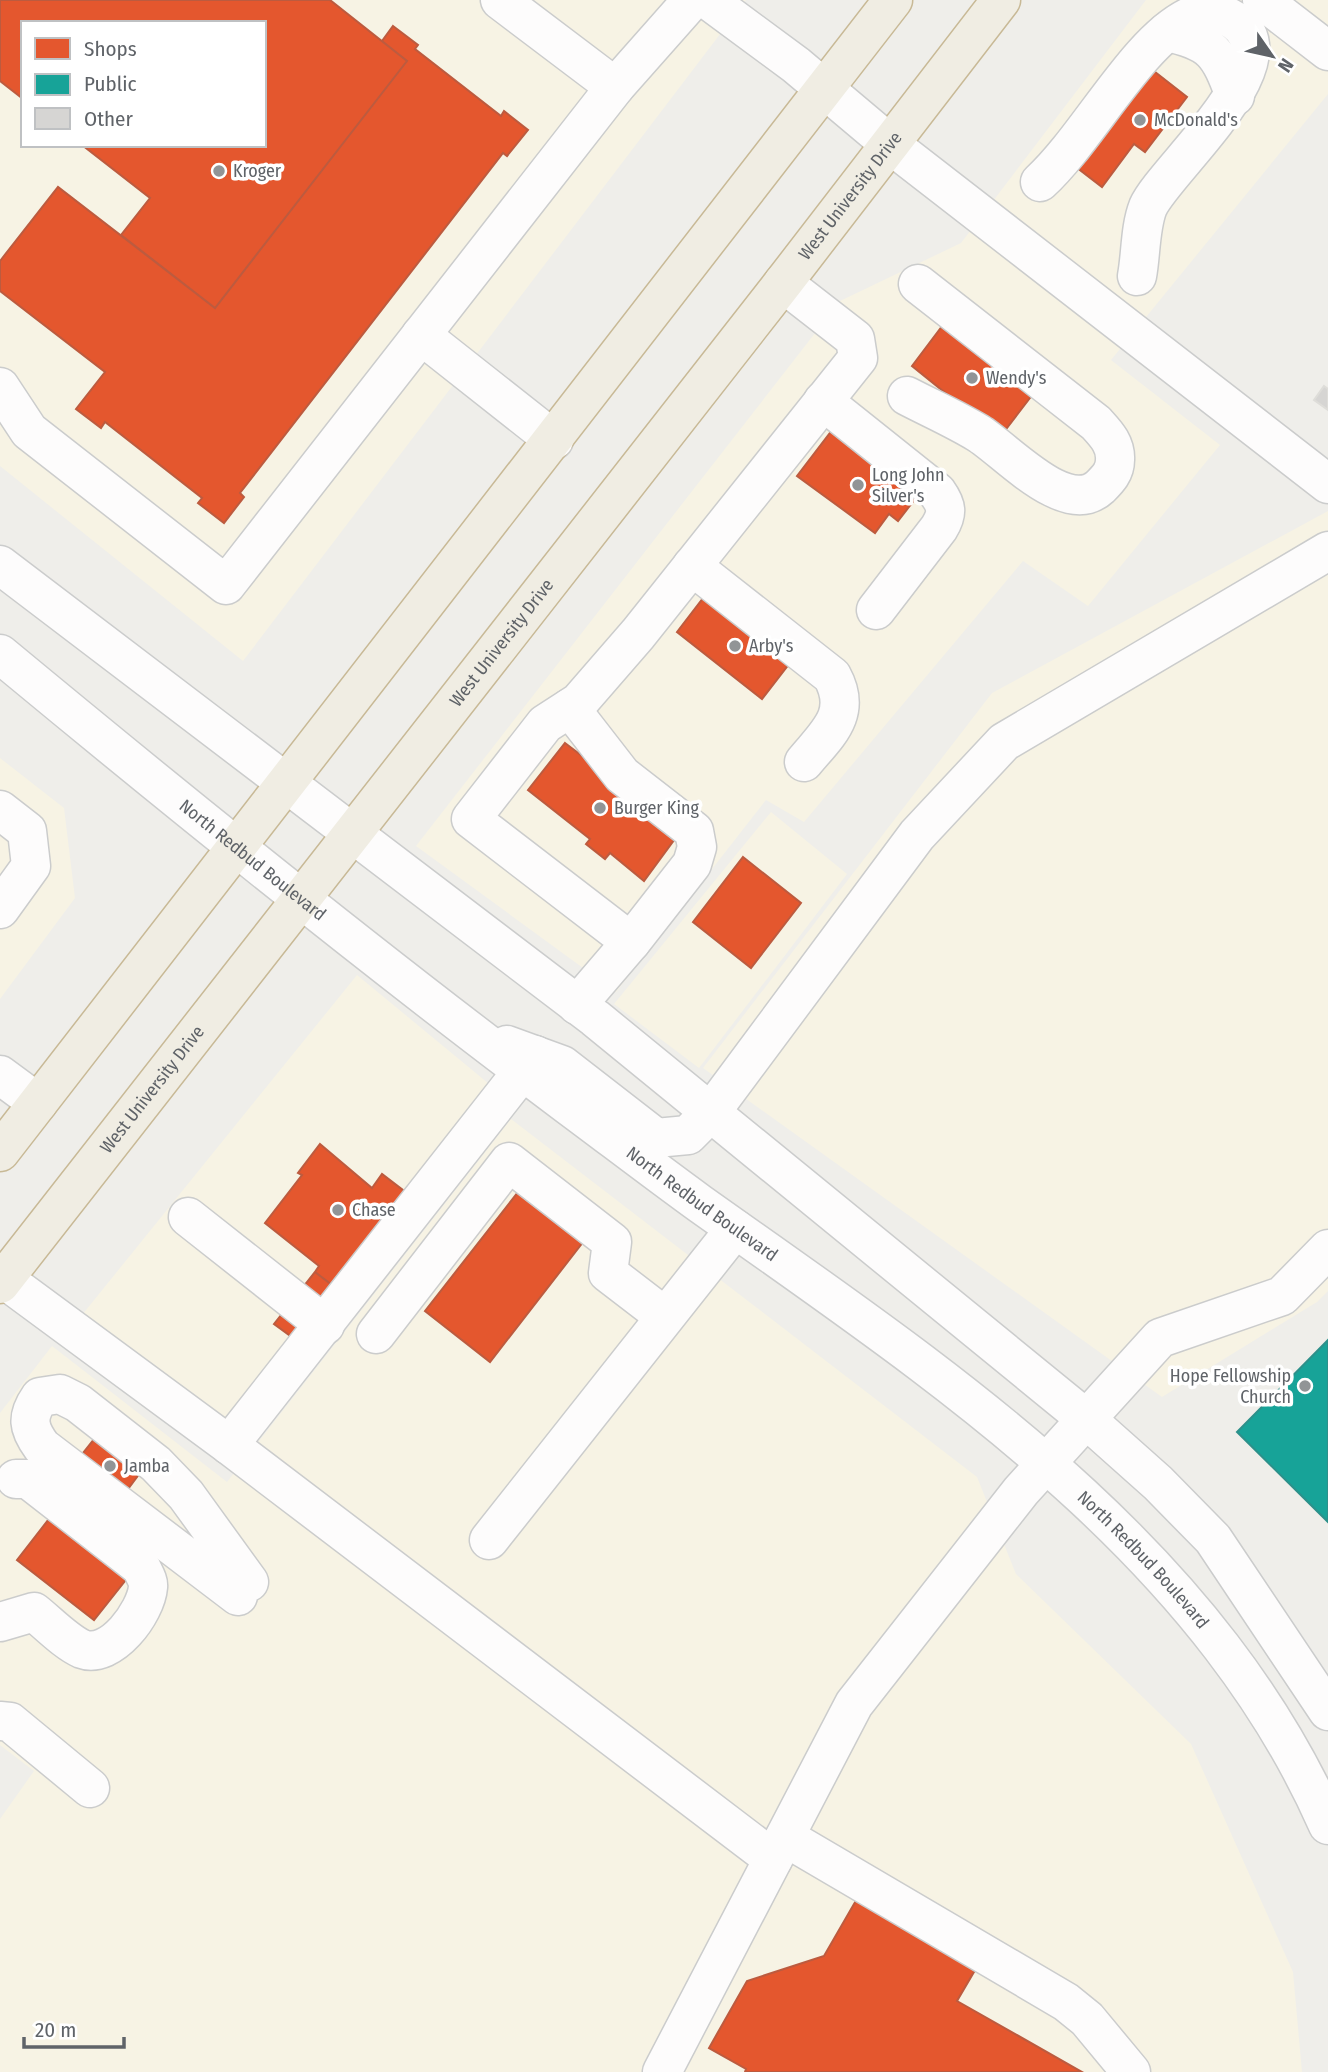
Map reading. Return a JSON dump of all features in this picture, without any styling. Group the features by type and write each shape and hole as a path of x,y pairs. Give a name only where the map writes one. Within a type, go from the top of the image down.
{"highway":[{"path":"0,1152 893,0"},
{"name":"West University Drive","path":"2,1281 891,145 1000,0"}],"street":[{"path":"500,0 615,87"},
{"path":"0,387 29,431 226,585 615,87 692,0"},
{"path":"708,0 1328,484"},
{"path":"1262,0 1328,51"},
{"path":"1040,182 1061,163 1154,43 1167,32 1197,14 1220,13 1238,22 1248,38 1250,58 1235,96 1148,207 1138,276"},
{"path":"631,942 471,819 545,724 579,702 638,634 858,358 855,338 783,283"},
{"path":"907,396 980,434 1058,491 1082,496 1096,491 1110,477 1115,460 1111,439 1097,423 918,284"},
{"path":"421,335 554,440"},
{"path":"823,401 937,492 946,504 946,517 939,528 876,610"},
{"path":"229,1445 452,1165 529,1063 562,1065 656,1138 688,1136 711,1112 917,835 1003,742 1328,551"},
{"path":"0,565 577,1005 1085,1418 1158,1483 1213,1539 1328,1711"},
{"path":"692,566 832,676 840,690 841,705 836,722 804,762"},
{"name":"North Redbud Boulevard","path":"0,654 300,901 468,1030 529,1063 735,1228 871,1323 1044,1462 1145,1557 1194,1610 1278,1729 1328,1825"},
{"path":"570,708 622,775 694,831 697,847 692,864 577,1005"},
{"path":"0,810 27,831 31,866 0,909"},
{"path":"0,1075 38,1104"},
{"path":"376,1334 509,1162 612,1242 608,1273 664,1317"},
{"path":"188,1217 324,1325"},
{"path":"489,1540 735,1228"},
{"path":"662,2072 854,1704 1044,1462 1160,1338 1282,1296 1328,1249"},
{"path":"2,1281 779,1848 1066,2002 1087,2020 1131,2072"},
{"path":"60,1394 78,1403 156,1464 186,1495 243,1589 42,1447 30,1431 29,1411 40,1397 60,1394"},
{"path":"0,1622 34,1612 83,1649 98,1649 114,1643 144,1603 149,1584 141,1567 28,1479 16,1479"},
{"path":"0,1721 10,1722 90,1788"}],"shaded area":[{"path":"0,0 746,0 243,661 0,466"},
{"path":"1146,0 1328,0 1328,94 1111,360 1220,445 1088,606 1023,561 804,822 766,800 616,992 416,846 840,301 961,243"},
{"path":"1328,511 1328,1291 1317,1302 1162,1397 703,1068 992,693"},
{"path":"0,758 64,808 75,898 0,999"},
{"path":"771,812 847,874 699,1068 614,1004"},
{"path":"357,975 511,1102 226,1463 65,1336"},
{"path":"511,1119 977,1477 1016,1574 1191,1744 1293,1972 1302,2072 0,2072 0,1819 34,1771 0,1745 0,1413 52,1346 227,1482"}],"building: Shops":[{"name":"Kroger","path":"0,0 330,0 407,61 215,308 121,235 150,198 85,147 266,147 266,21 21,21 21,97 0,81"},
{"path":"393,26 418,45 415,49 501,116 504,111 528,130 507,156 503,153 240,493 244,497 224,523 198,503 202,498 105,422 101,428 76,409 105,372 0,291 0,261 58,187 215,308 407,61 382,41"},
{"name":"McDonald's","path":"1150,68 1187,97 1145,152 1134,144 1102,187 1076,167"},
{"name":"Wendy's","path":"946,321 1033,394 1000,437 912,366"},
{"name":"Long John Silver's","path":"833,429 919,494 898,521 889,514 875,533 797,476"},
{"name":"Arby's","path":"707,593 793,659 762,699 677,632"},
{"name":"Burger King","path":"565,743 673,825 677,836 644,881 610,853 605,859 586,844 590,839 528,790"},
{"path":"743,857 801,903 751,968 693,922"},
{"name":"Chase","path":"320,1144 372,1188 382,1174 412,1197 336,1288 315,1272 319,1266 265,1223 302,1175 298,1173"},
{"path":"522,1187 587,1237 490,1362 425,1311"},
{"path":"315,1272 336,1288 296,1340 274,1324"},
{"name":"Jamba","path":"95,1438 140,1473 125,1493 79,1458"},
{"path":"52,1515 129,1576 94,1620 17,1560"},
{"path":"858,1897 978,1965 957,2001 1082,2072 745,2072 746,2069 709,2048 747,1981 824,1956"}],"building: Public":[{"name":"Hope Fellowship Church","path":"1328,1340 1328,1522 1237,1432"}],"building: Other":[{"path":"1324,386 1328,389 1328,410 1314,400"}],"place":[{"name":"McDonald's","path":"1140,120"},
{"name":"Kroger","path":"219,171"},
{"name":"Wendy's","path":"972,378"},
{"name":"Long John Silver's","path":"858,485"},
{"name":"Arby's","path":"735,646"},
{"name":"Burger King","path":"600,808"},
{"name":"Chase","path":"338,1210"},
{"name":"Hope Fellowship Church","path":"1305,1386"},
{"name":"Jamba","path":"110,1466"}]}
